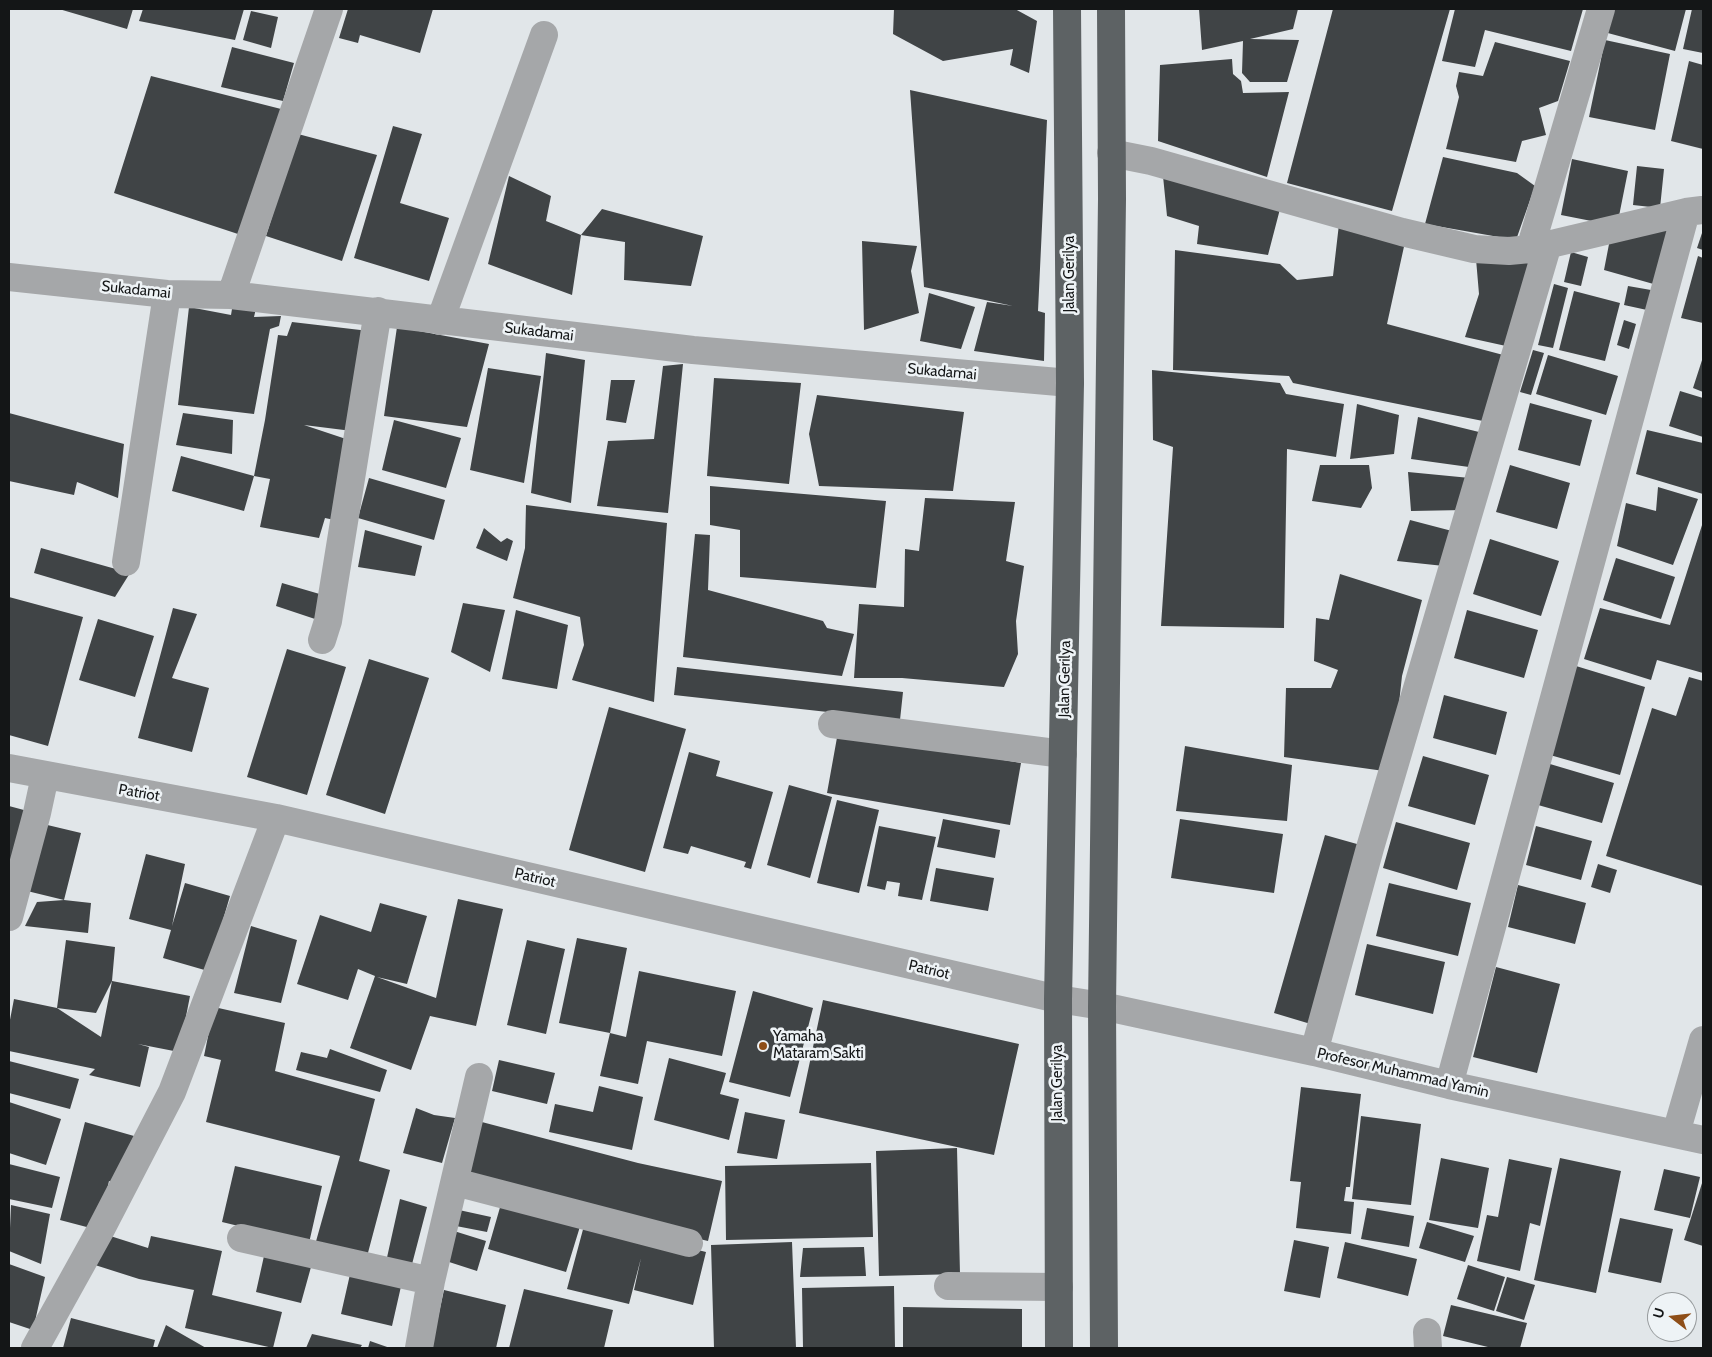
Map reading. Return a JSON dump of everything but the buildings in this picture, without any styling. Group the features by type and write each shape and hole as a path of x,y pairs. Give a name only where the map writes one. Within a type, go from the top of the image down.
{"highway":[{"name":"Jalan Gerilya","path":"1059,1348 1058,999 1070,383 1067,9"},
{"path":"1104,1348 1102,1006 1112,199 1111,9"},
{"path":"1070,198 1112,199"}],"street":[{"path":"231,295 329,9"},
{"path":"1314,1052 1539,247 1601,9"},
{"path":"440,321 544,35"},
{"path":"1111,153 1151,161 1411,234 1474,249 1509,251 1539,247 1695,211 1449,1085"},
{"name":"Sukadamai","path":"9,277 167,294 231,295 693,350 1070,383"},
{"path":"126,562 167,294"},
{"path":"322,640 328,621 378,311"},
{"path":"832,724 1063,754"},
{"name":"Patriot","path":"9,768 276,818 1058,999 1102,1006"},
{"path":"9,917 45,776"},
{"path":"34,1348 100,1231 172,1092 276,818"},
{"name":"Profesor Muhammad Yamin","path":"1102,1006 1314,1052 1449,1085 1703,1140"},
{"path":"1676,1133 1703,1040"},
{"path":"419,1348 431,1280 479,1077"},
{"path":"455,1182 688,1243"},
{"path":"241,1238 431,1280"},
{"path":"948,1286 1058,1287"}],"place":[{"name":"Yamaha Mataram Sakti","path":"763,1046"}]}
